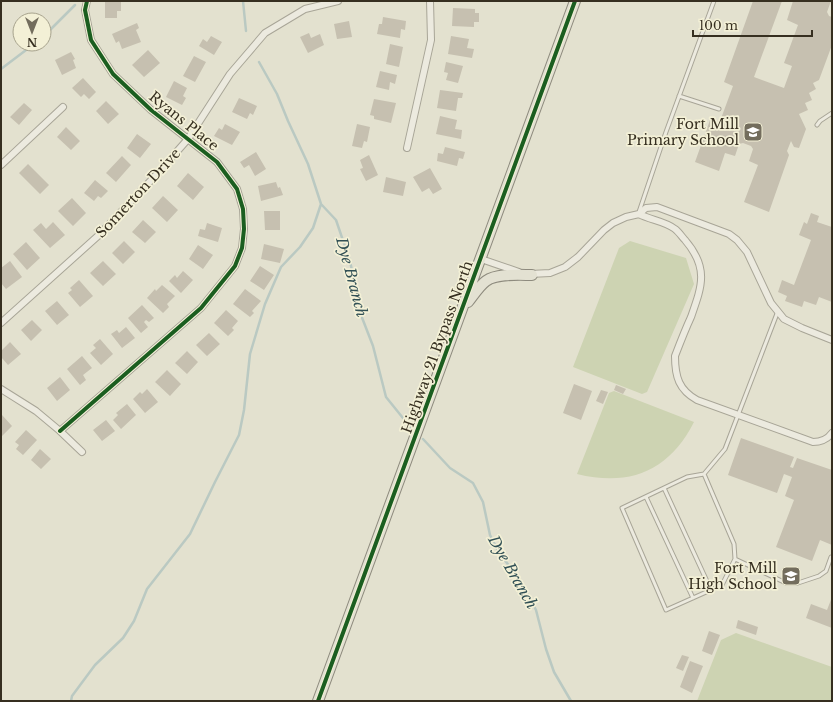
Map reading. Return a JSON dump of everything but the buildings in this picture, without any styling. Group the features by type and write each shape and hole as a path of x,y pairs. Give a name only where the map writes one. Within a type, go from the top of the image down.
{"main road":[{"name":"Highway 21 Bypass North","path":"318,701 575,1"},
{"path":"463,308 485,281 491,278 501,276 532,275"}],"street":[{"name":"Ryans Place","path":"60,431 201,308 235,266 242,248 244,230 243,209 237,189 217,162 151,110 113,74 91,40 85,10 87,1"},
{"name":"Somerton Drive","path":"1,323 99,235 157,174 188,139 230,74 264,33 306,9 338,1"},
{"path":"407,148 431,40 430,1"},
{"path":"1,165 63,107"},
{"path":"481,258 512,270 532,275 550,273 565,267 578,257 604,230 613,223 626,217 639,214 646,208 657,207 729,234 748,252 771,303 784,319 832,340"},
{"path":"639,214 646,218 664,223 675,229 693,249 699,262 701,278 700,292 675,356 675,367 681,386 689,395 697,400 813,442 821,442 832,433"},
{"path":"1,389 36,411 82,452"}],"lane":[{"path":"639,214 714,1"},
{"path":"680,96 719,109"},
{"path":"817,125 820,121 832,113"},
{"path":"704,474 734,544 735,559 722,585 666,610 622,508 688,477 704,474 726,449 778,311"},
{"path":"664,488 711,590"},
{"path":"646,497 693,598"},
{"path":"735,559 786,583 798,583 819,576 826,571 831,557"}],"green space":[{"path":"630,241 686,258 694,284 647,392 642,394 573,367 619,248"},
{"path":"614,391 694,422 684,439 673,453 646,471 631,476 614,478 596,478 577,474 609,393"},
{"path":"736,633 832,667 832,701 697,701 721,640"}],"waterway":[{"name":"Dye Branch","path":"243,1 246,31"},
{"path":"52,28 75,5"},
{"path":"1,69 23,52"},
{"name":"Dye Branch","path":"259,62 277,94 308,164 321,204 336,220 350,261 361,315 373,346 386,397 411,428"},
{"path":"71,701 72,696 95,665 123,638 134,621 147,589 190,534 239,435 244,410 250,354 265,304 281,267 300,247 313,228 321,204"},
{"name":"Dye Branch","path":"423,439 450,468 473,483 483,502 490,535 499,553 519,578 536,610 546,649 554,672 571,701"}],"cycle path":[{"path":"60,431 201,308 235,266 242,248 244,229 243,209 237,189 217,162 151,110 113,74 91,40 85,10 87,1"},
{"path":"318,701 575,1"}],"place":[{"name":"Fort Mill Primary School","path":"753,132"},
{"name":"Fort Mill High School","path":"791,576"}]}
